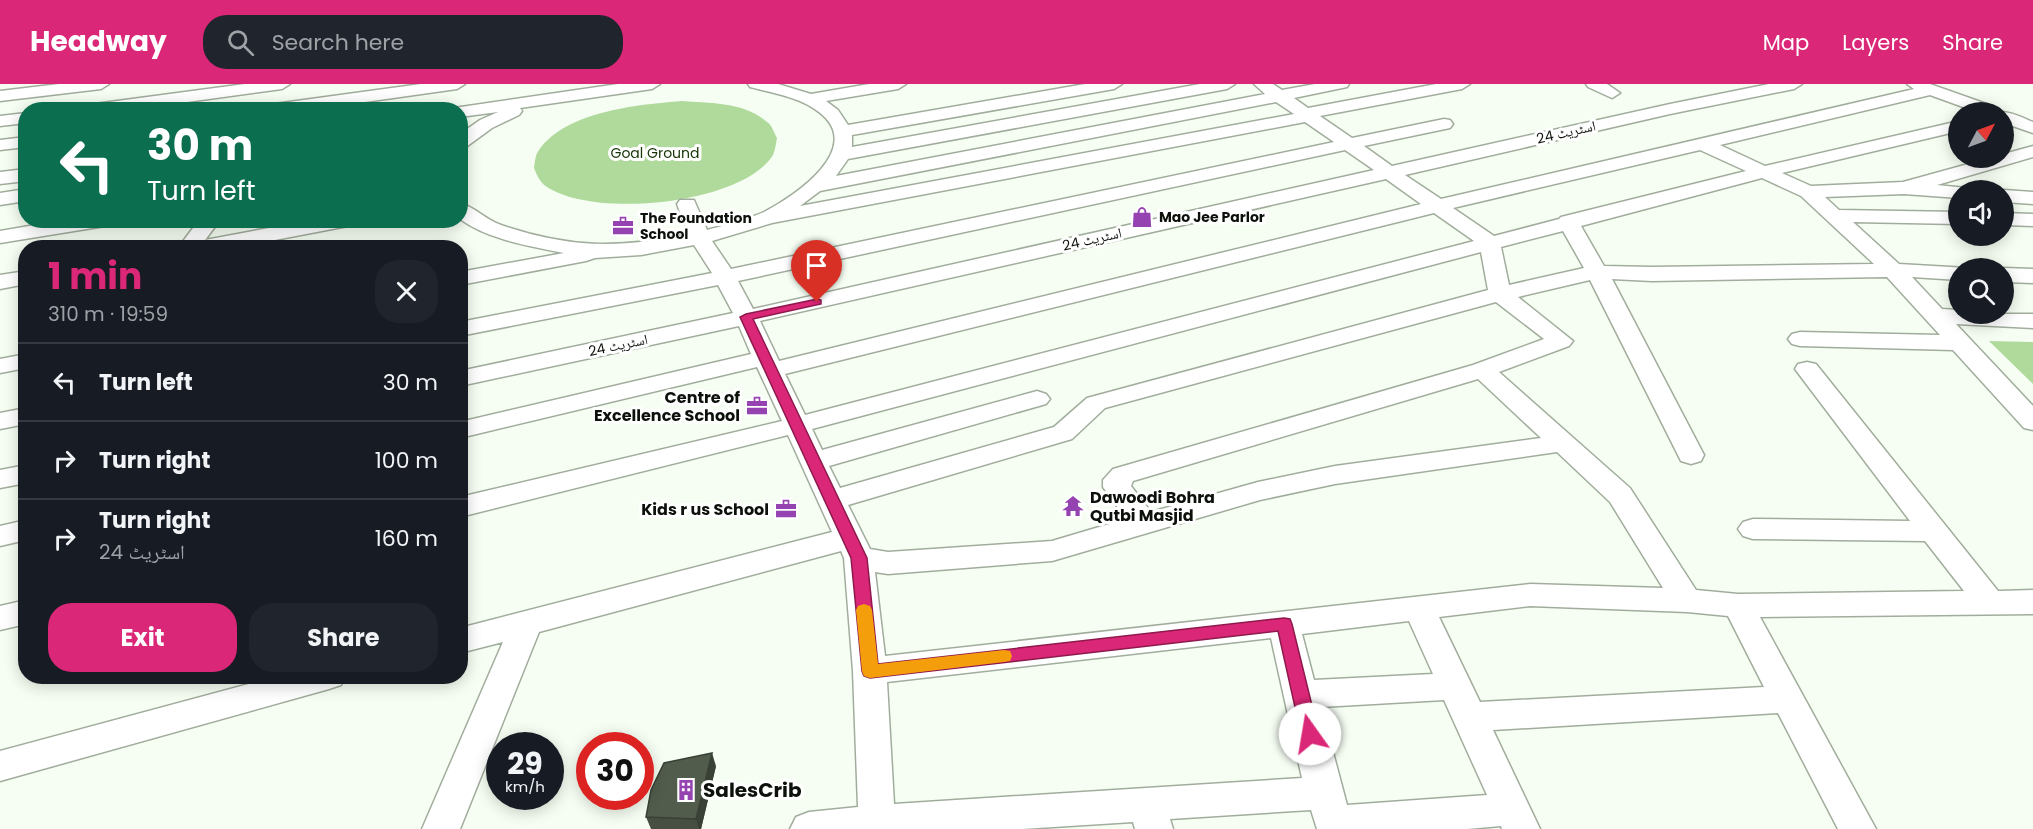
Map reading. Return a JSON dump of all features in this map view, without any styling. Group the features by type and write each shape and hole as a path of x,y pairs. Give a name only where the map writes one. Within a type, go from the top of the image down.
{"street":[{"path":"0,96 101,84"},
{"path":"147,102 282,84"},
{"path":"314,102 396,88 457,84"},
{"path":"468,111 537,100 633,91 652,84"},
{"path":"756,84 809,99 832,114 843,130 844,148 833,171 816,186 766,219"},
{"path":"809,99 898,84"},
{"path":"843,130 1114,84"},
{"path":"841,155 1227,84"},
{"path":"816,186 1270,90 1341,84"},
{"path":"468,277 699,237 766,219 1462,84"},
{"path":"1594,84 1612,93"},
{"name":"اسٹریٹ 24","path":"468,377 1794,84"},
{"path":"468,428 768,364 1705,145 1929,87 1967,102"},
{"path":"1145,525 1117,487 1118,480 1123,475 1482,370 1561,341 1500,294 1489,242 1270,90"},
{"path":"468,135 537,100"},
{"path":"2014,114 2033,109"},
{"path":"832,114 855,110"},
{"path":"0,121 18,119"},
{"path":"2014,120 2033,128"},
{"path":"468,327 725,277 1444,124"},
{"path":"468,505 797,425 1568,221 1948,129"},
{"path":"0,145 18,143"},
{"path":"1705,145 1808,192 1893,270 2033,422"},
{"path":"1904,188 2033,151"},
{"path":"0,178 18,176"},
{"path":"1808,192 1904,188 1948,191"},
{"path":"0,199 18,196"},
{"path":"2014,197 2033,198"},
{"path":"687,204 699,237 725,277 746,317 854,548 870,671 877,825"},
{"path":"468,215 481,224 501,230 550,243 603,252"},
{"path":"1833,216 1948,218"},
{"path":"2014,219 2033,220"},
{"path":"1568,221 1597,272 1690,455"},
{"path":"0,237 56,228"},
{"path":"195,240 205,228"},
{"path":"239,240 305,228"},
{"path":"832,500 1062,433 1070,429 1089,408 1096,404 1500,294 1597,272 1652,274 1893,270 1948,272"},
{"path":"2014,275 2033,276"},
{"path":"0,282 18,279"},
{"path":"1935,316 2033,321"},
{"path":"1800,339 1960,343"},
{"path":"0,366 18,363"},
{"path":"1807,369 1989,602"},
{"path":"1482,370 1620,495 1687,600"},
{"path":"814,461 1037,399"},
{"path":"0,421 18,418"},
{"path":"468,638 527,622 854,548 888,563 1052,551 1258,491 1324,477 1562,443"},
{"path":"0,479 18,476"},
{"path":"1753,530 1934,531"},
{"path":"0,536 18,532"},
{"path":"870,671 1530,595 1687,600 1738,606 2033,602"},
{"path":"1738,606 1856,829"},
{"path":"809,829 1150,817 1331,815 1517,819 1419,608"},
{"path":"0,618 18,614"},
{"path":"441,829 527,622"},
{"path":"1284,624 1331,815"},
{"path":"0,766 300,684"},
{"path":"1300,694 1455,686"},
{"path":"1470,717 1787,699"}],"green space":[{"name":"Goal Ground","path":"681,101 738,107 758,115 770,125 777,138 773,155 756,172 730,186 698,196 663,202 627,204 593,202 564,195 543,184 534,168 538,152 551,137 584,118 624,108"},
{"path":"1989,341 2033,342 2033,384"}],"building":[{"name":"SalesCrib","path":"712,753 696,819 646,817 647,810 654,810 654,784 664,763"}],"slow traffic":[{"path":"864,610 870,671 1004,656"}],"place":[{"name":"Mao Jee Parlor","path":"1142,217"},
{"name":"The Foundation School","path":"623,226"},
{"name":"Centre of Excellence School","path":"757,406"},
{"name":"Dawoodi Bohra Qutbi Masjid","path":"1073,506"},
{"name":"Kids r us School","path":"786,509"},
{"name":"SalesCrib","path":"686,790"}],"route":[{"path":"817,302 746,317 859,558 870,671 1284,624 1310,734"}]}
